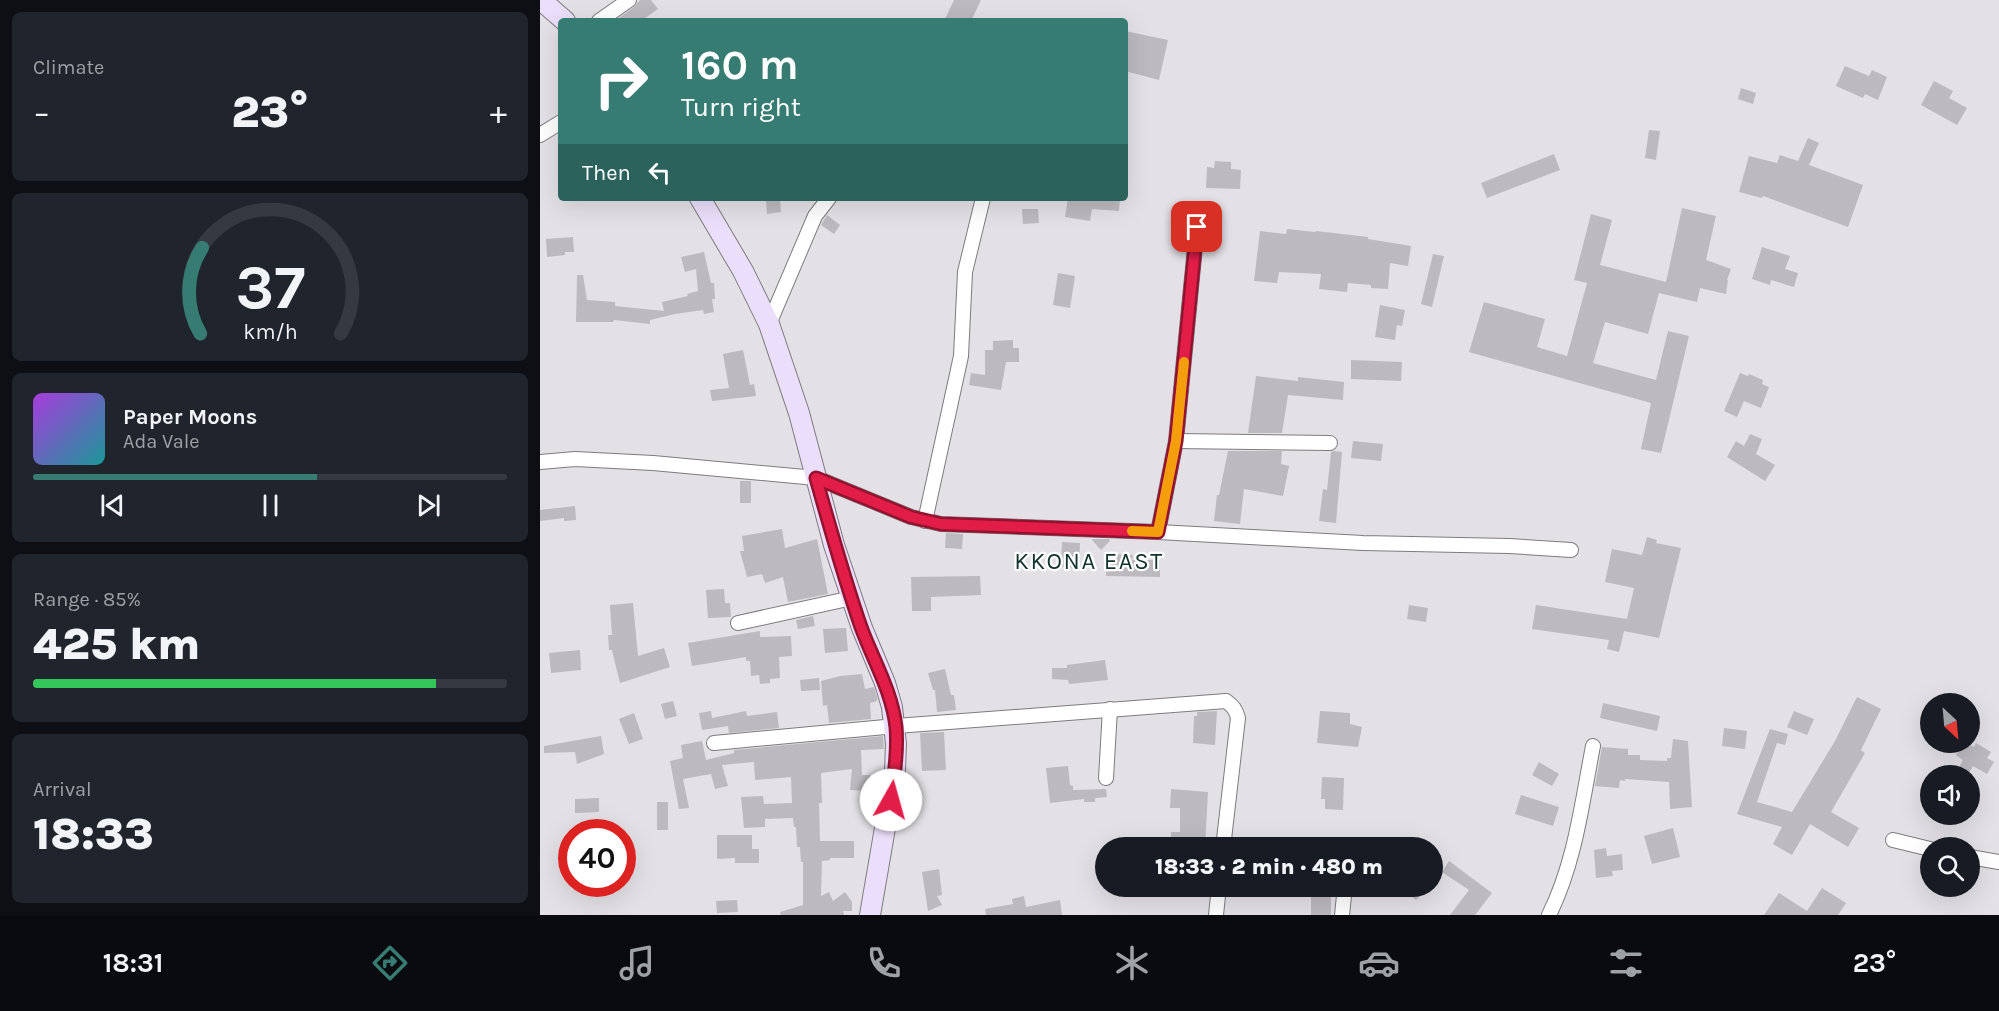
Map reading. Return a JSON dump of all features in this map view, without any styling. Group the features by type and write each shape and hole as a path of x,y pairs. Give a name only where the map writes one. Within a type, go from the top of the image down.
{"street":[{"path":"541,0 562,18"},
{"path":"603,18 629,0"},
{"path":"540,135 558,124"},
{"path":"702,201 743,271 769,324 799,413 834,545 892,707 896,726 891,800 870,915"},
{"path":"769,324 815,216 827,201"},
{"path":"925,521 961,356 965,272 981,201"},
{"path":"1158,532 1176,441 1197,227"},
{"path":"1176,441 1330,443"},
{"path":"540,462 575,459 816,478 925,521 941,524 1571,550"},
{"path":"738,623 852,598"},
{"path":"714,743 896,726 1226,701 1232,705 1238,718 1224,837"},
{"path":"1106,778 1110,709"},
{"path":"1549,915 1572,851 1593,746"},
{"path":"1893,840 1920,847"},
{"path":"1980,858 1999,861"},
{"path":"1216,915 1218,897"},
{"path":"1342,915 1344,897"}],"building":[{"path":"640,0 651,0 658,9 645,18 619,18"},
{"path":"954,0 981,0 972,18 945,18"},
{"path":"1128,32 1168,40 1159,80 1128,72"},
{"path":"1845,66 1869,76 1872,70 1887,77 1878,100 1865,94 1863,98 1836,86"},
{"path":"1934,81 1953,91 1949,98 1967,108 1957,125 1921,105"},
{"path":"1741,88 1756,93 1753,104 1738,99"},
{"path":"1649,130 1660,131 1656,160 1645,158"},
{"path":"1808,138 1819,143 1809,165 1863,185 1848,227 1763,196 1762,198 1739,192 1749,156 1777,163 1780,155 1798,161"},
{"path":"1554,154 1560,170 1487,198 1481,183"},
{"path":"1215,161 1231,162 1231,169 1241,170 1240,189 1206,188 1207,167 1214,168"},
{"path":"766,201 780,201 781,212 767,214"},
{"path":"1068,201 1120,201 1119,211 1092,209 1090,221 1065,217"},
{"path":"1682,208 1716,216 1706,260 1731,269 1726,294 1700,288 1697,302 1659,293 1648,334 1605,322 1593,363 1656,380 1668,331 1689,336 1661,453 1641,449 1651,403 1469,352 1484,302 1545,319 1537,347 1567,356 1587,283 1574,280 1591,214 1612,220 1600,265 1666,282"},
{"path":"1022,209 1038,209 1039,223 1023,224"},
{"path":"827,215 840,225 834,234 821,225"},
{"path":"1287,229 1368,237 1368,239 1411,246 1408,266 1390,263 1388,289 1348,283 1347,292 1319,289 1321,274 1279,272 1277,283 1254,281 1260,231 1286,234"},
{"path":"573,237 574,252 547,257 546,239"},
{"path":"1762,247 1790,256 1785,269 1798,273 1794,287 1771,280 1770,285 1752,279"},
{"path":"704,252 711,283 714,283 715,299 712,299 714,312 704,314 703,310 675,314 650,320 650,324 614,320 613,322 576,322 577,275 583,275 587,300 615,302 615,306 664,311 662,302 688,296 687,294 698,291 696,269 685,272 681,257"},
{"path":"1433,254 1444,256 1432,307 1421,304"},
{"path":"1058,273 1075,276 1070,308 1053,305"},
{"path":"1380,305 1405,310 1402,326 1397,325 1395,340 1375,337"},
{"path":"1013,340 1013,348 1019,348 1019,362 1006,362 1001,390 969,385 971,373 985,375 985,350 993,350 993,341"},
{"path":"743,350 750,385 754,384 756,396 712,401 710,390 729,388 723,354"},
{"path":"1351,360 1402,362 1401,381 1351,379"},
{"path":"1740,373 1763,380 1762,384 1769,387 1761,408 1744,401 1737,417 1724,411"},
{"path":"1256,376 1298,381 1298,377 1344,382 1343,400 1288,395 1282,433 1248,433"},
{"path":"1750,434 1762,439 1756,454 1775,465 1765,481 1727,457 1736,441 1744,446"},
{"path":"1353,441 1383,444 1381,461 1351,458"},
{"path":"1228,451 1282,451 1281,464 1289,466 1283,496 1244,489 1240,524 1214,521 1217,495 1219,495"},
{"path":"1331,452 1342,452 1336,523 1319,521 1323,489 1327,490"},
{"path":"740,481 751,481 751,503 740,503"},
{"path":"575,506 576,520 564,521 564,518 540,521 540,510"},
{"path":"782,529 785,548 817,539 828,594 788,602 783,577 765,583 762,574 747,577 740,551 744,551 742,536"},
{"path":"946,533 963,534 962,549 945,548"},
{"path":"1647,537 1657,540 1656,543 1681,548 1659,638 1624,631 1619,652 1607,649 1609,640 1532,629 1536,605 1627,619 1634,588 1605,582 1612,549 1642,555"},
{"path":"1093,539 1109,539 1110,541 1101,550"},
{"path":"1062,542 1080,543 1079,568 1061,567"},
{"path":"1107,554 1133,555 1132,560 1160,560 1160,577 1106,576"},
{"path":"980,576 981,595 931,597 931,611 912,611 911,577"},
{"path":"724,589 725,603 730,603 731,617 708,618 706,590"},
{"path":"633,603 638,656 664,648 670,667 620,683 612,650 609,650 608,635 612,635 610,605"},
{"path":"1409,605 1428,608 1426,622 1407,619"},
{"path":"813,616 815,626 798,629 796,620"},
{"path":"846,628 848,651 825,653 823,629"},
{"path":"760,631 760,637 791,636 792,656 779,657 780,678 770,679 770,683 760,684 759,675 751,676 750,661 746,661 746,657 692,666 688,643"},
{"path":"580,650 581,670 551,673 549,653"},
{"path":"1105,660 1108,680 1069,684 1068,680 1052,679 1052,668 1067,668 1067,665"},
{"path":"945,669 951,695 954,695 956,710 937,712 935,690 933,690 928,673"},
{"path":"862,674 865,689 874,687 877,697 877,701 870,703 871,719 829,723 827,705 823,706 821,681"},
{"path":"819,678 820,690 801,691 800,680"},
{"path":"1857,697 1881,709 1861,750 1865,753 1831,812 1859,828 1848,847 1810,824 1792,855 1773,844 1782,827 1737,814 1770,729 1788,734 1785,745 1777,743 1757,802 1792,812 1835,741"},
{"path":"673,701 677,716 665,719 661,704"},
{"path":"1603,703 1660,716 1657,731 1600,718"},
{"path":"711,711 712,718 746,711 747,716 777,712 779,728 729,733 728,726 702,730 699,713"},
{"path":"1217,711 1215,745 1193,743 1194,716 1197,716 1197,712"},
{"path":"1320,711 1350,713 1350,724 1362,727 1358,747 1317,743"},
{"path":"1794,711 1814,719 1807,735 1787,727"},
{"path":"634,713 643,739 629,744 619,719"},
{"path":"1724,728 1747,731 1745,749 1722,746"},
{"path":"944,732 946,770 922,771 920,733"},
{"path":"601,736 604,754 577,764 575,752 544,753 544,746"},
{"path":"883,736 884,749 861,750 862,775 870,775 869,791 850,790 852,769 821,773 820,841 854,841 854,858 830,858 830,860 822,861 821,896 829,892 833,901 845,892 852,902 852,911 843,911 844,915 781,915 780,912 803,905 803,862 801,862 800,847 797,847 793,818 765,819 765,827 744,828 741,797 763,796 764,804 792,803 791,777 755,780 754,762 722,765 728,786 715,789 711,774 683,779 689,808 679,809 670,761 683,758 681,745 702,741 706,760 734,753 734,750"},
{"path":"1673,739 1688,741 1692,807 1670,809 1669,782 1625,779 1625,781 1620,780 1619,788 1595,786 1602,747 1628,749 1628,755 1640,755 1640,760 1667,761 1667,758 1671,758"},
{"path":"1980,745 1991,752 1987,758 1994,762 1987,774 1980,770 1980,765 1960,765 1963,760 1956,755 1957,753 1980,753"},
{"path":"1539,762 1559,774 1552,786 1532,775"},
{"path":"1068,766 1070,785 1073,786 1073,790 1106,789 1107,797 1095,798 1095,802 1084,802 1084,799 1050,803 1046,768"},
{"path":"1322,777 1344,778 1343,810 1325,809 1325,799 1321,799"},
{"path":"1171,789 1208,792 1206,837 1171,837 1171,832 1180,832 1180,808 1170,808"},
{"path":"1521,795 1559,807 1553,826 1515,814"},
{"path":"599,798 599,812 575,813 575,799"},
{"path":"657,802 668,802 668,830 657,830"},
{"path":"1673,828 1680,857 1652,864 1644,836"},
{"path":"717,835 752,835 752,849 759,849 759,863 735,863 735,858 717,859"},
{"path":"1606,848 1607,856 1622,854 1623,870 1612,871 1613,876 1596,878 1594,850"},
{"path":"1449,861 1492,893 1475,915 1450,915 1469,890 1443,870"},
{"path":"939,869 942,895 937,896 942,905 928,911 922,872"},
{"path":"1822,888 1846,903 1838,915 1764,915 1779,893 1807,911"},
{"path":"1024,896 1026,907 1060,900 1062,915 986,915 985,909 1013,904 1012,899"},
{"path":"1311,897 1331,897 1331,915 1311,915"},
{"path":"737,900 738,912 717,913 716,901"}],"slow traffic":[{"path":"1132,531 1158,532 1176,441 1184,362"}],"district":[{"name":"KKONA EAST","path":"1089,561"}],"route":[{"path":"891,800 896,744 896,726 892,707 834,545 816,478 911,517 941,524 1158,532 1176,441 1197,227"}]}
